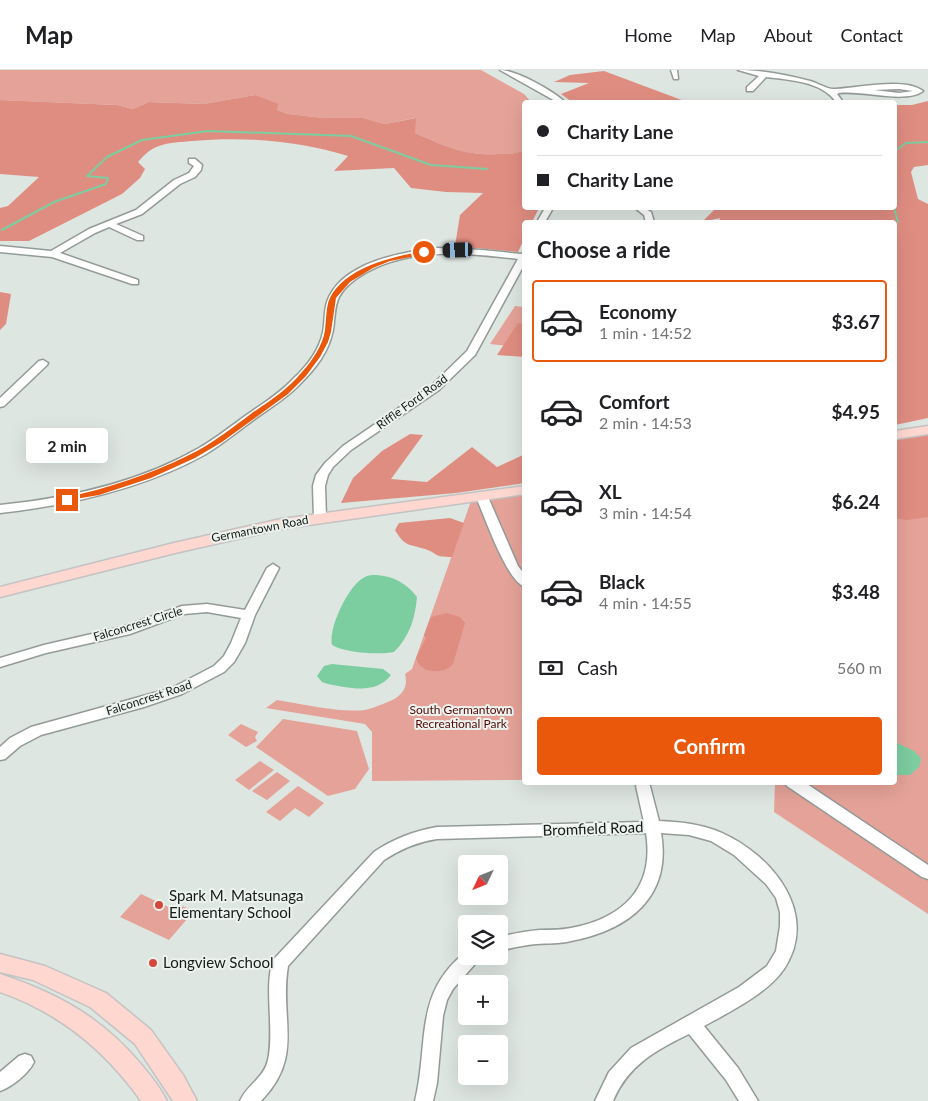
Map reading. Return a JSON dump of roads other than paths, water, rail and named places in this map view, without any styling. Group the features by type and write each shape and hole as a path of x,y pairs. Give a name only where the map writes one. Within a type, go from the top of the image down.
{"main road":[{"path":"897,435 928,430"},
{"name":"Germantown Road","path":"0,592 228,535 320,518 522,490"},
{"path":"0,963 36,972 98,1000 143,1037 175,1082 185,1101"},
{"path":"0,983 21,989 80,1020 110,1044 129,1064 155,1101"}],"street":[{"path":"503,70 558,100"},
{"path":"741,70 763,76 802,81 832,92 869,88 912,88 919,91 915,94 900,94 872,93 860,90"},
{"path":"750,89 763,76"},
{"path":"832,92 838,100"},
{"path":"54,254 82,236 139,212 177,182 192,176 197,170 198,165 192,161"},
{"path":"642,210 648,214 650,220"},
{"path":"108,224 140,238"},
{"path":"0,249 54,254 135,282"},
{"path":"0,509 49,503 105,490 149,476 192,456 219,440 286,392 304,375 317,357 324,342 328,332 331,306 338,291 349,280 371,266 405,256 434,251 476,251 522,256"},
{"name":"Riffle Ford Road","path":"320,518 318,486 328,465 347,448 435,388 466,360 489,324 522,262"},
{"path":"0,404 43,363"},
{"path":"482,497 512,568 522,580"},
{"name":"Falconcrest Road","path":"0,755 15,742 36,731 144,702 177,691 206,678 229,659 273,568"},
{"name":"Falconcrest Circle","path":"0,663 27,653 125,631 182,610 207,608 249,615"},
{"path":"796,785 928,873"},
{"path":"508,942 574,934 602,925 628,911 639,899 651,880 655,866 652,827 643,786"},
{"name":"Bromfield Road","path":"249,1101 267,1082 275,1070 278,1055 278,976 280,964 315,923 385,851 410,839 437,833 652,827 707,832 727,841 773,880 783,898 789,917 786,944 780,960 766,977 731,1003 647,1047 629,1061 620,1069 612,1081 604,1101"},
{"path":"424,1101 430,1073 434,1013 447,984 464,965"},
{"path":"692,1024 732,1074 749,1101"},
{"path":"0,1082 25,1062"}],"waterway":[{"path":"2,230 54,202 106,184 108,178 87,176 107,157 142,140 208,131 351,136 431,165 487,169"},
{"path":"897,150 906,143 928,142"},
{"path":"895,210 898,222"}],"place":[{"name":"Spark M. Matsunaga Elementary School","path":"159,905"},
{"name":"Longview School","path":"153,963"}],"park label":[{"name":"South Germantown Recreational Park","path":"461,717"}]}
